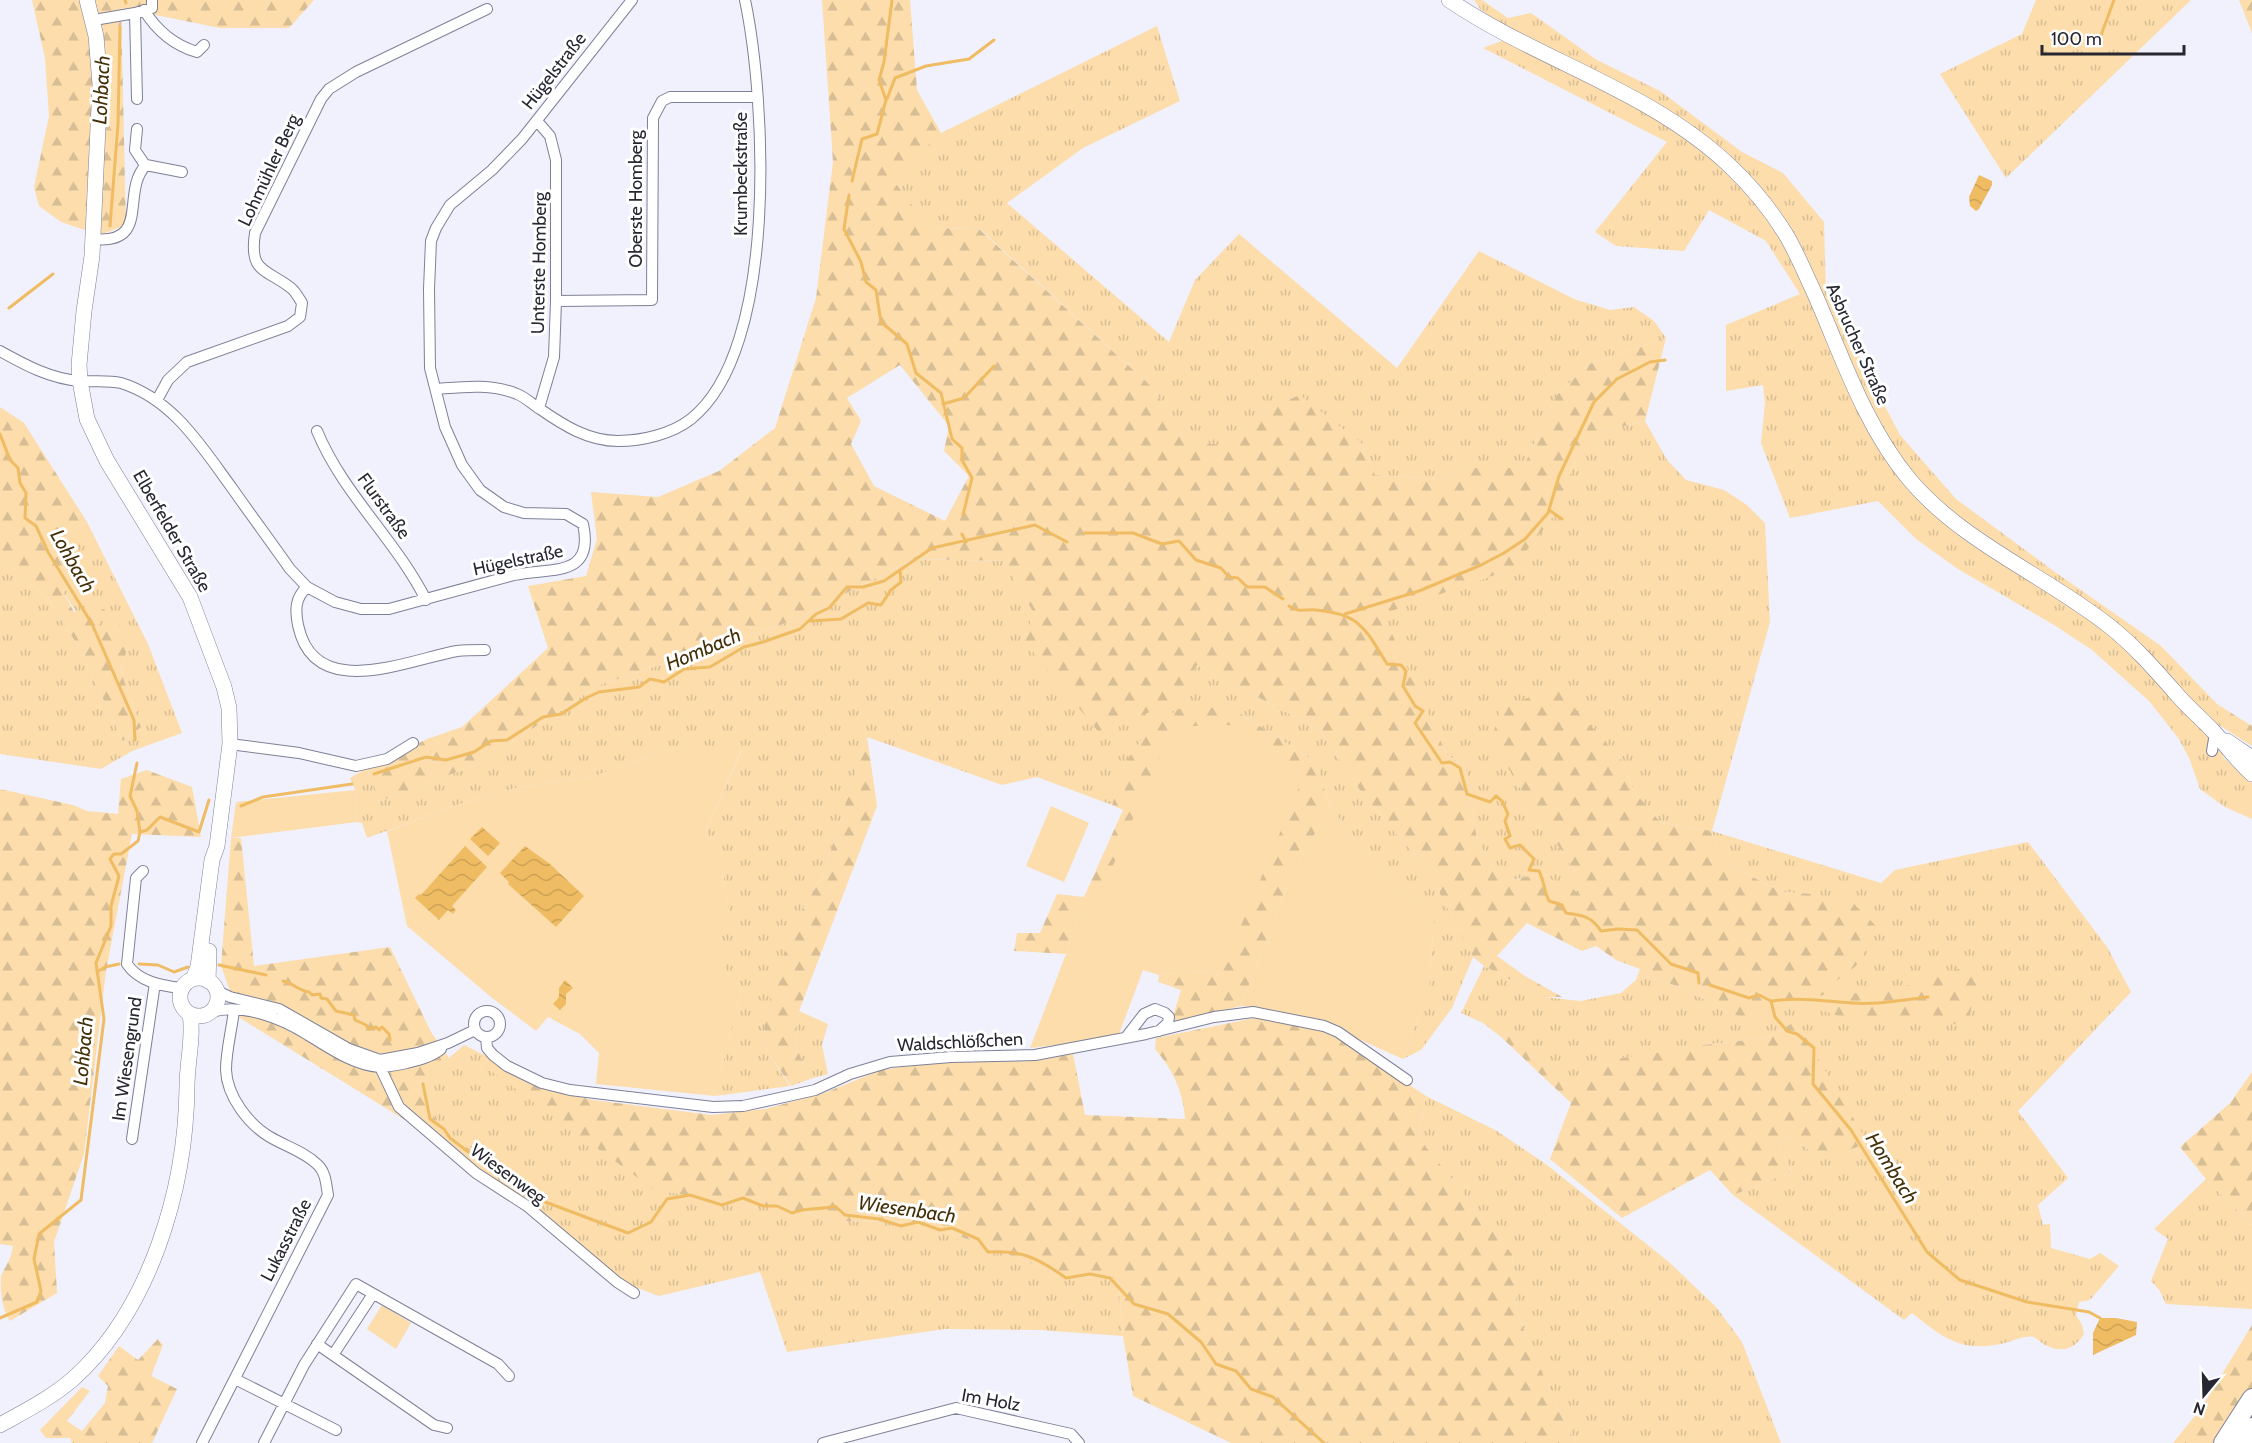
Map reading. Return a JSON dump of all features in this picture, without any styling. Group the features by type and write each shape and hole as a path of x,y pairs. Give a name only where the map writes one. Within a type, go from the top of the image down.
{"highway":[{"path":"2223,1443 2252,1398"},
{"path":"2241,1443 2252,1427"}],"main road":[{"name":"Elberfelder Straße","path":"87,0 94,20 100,84 93,239 80,354 80,381 87,418 107,461 172,565 197,614 224,687 229,708 230,744 217,846 219,862 207,968 192,987 218,999 202,1014"},
{"name":"Asbrucher Straße","path":"1449,0 1478,20 1506,35 1651,107 1696,137 1745,180 1785,233 1799,258 1862,406 1885,446 1910,480 1968,533 2061,591 2108,625 2215,733 2237,761 2252,774"},
{"name":"Asbrucher Straße","path":"2215,733 2252,758"},
{"path":"0,1425 46,1399 73,1379 105,1346 136,1298 158,1249 170,1206 193,1085 202,1014 184,1009 192,987"}],"street":[{"path":"94,20 152,8 152,0"},
{"name":"Hügelstraße","path":"157,400 171,411 198,442 290,570 307,587 335,602 361,609 388,609 524,573 558,570 574,565 582,556 585,544 583,524 566,514 524,513 504,507 480,490 462,465 452,445 430,368 431,242 436,228 450,205 492,170 537,121 632,0"},
{"name":"Krumbeckstraße","path":"436,389 479,386 517,394 566,426 595,438 617,441 639,440 665,433 690,420 716,391 734,355 745,320 761,214 754,52 745,0"},
{"name":"Lohmühler Berg","path":"157,400 168,380 187,362 288,326 300,317 302,303 292,288 270,276 255,261 252,249 255,233 321,99 329,89 444,28 487,9"},
{"path":"139,12 167,39 182,48 197,52 204,45"},
{"path":"137,99 139,12"},
{"name":"Oberste Homberg","path":"556,301 652,300 651,145 653,118 658,105 662,100 670,97 757,97"},
{"name":"Unterste Homberg","path":"537,121 550,136 556,160 554,357 539,408"},
{"path":"138,129 135,150 145,165 182,172"},
{"path":"93,239 119,238 129,227 138,174 145,165"},
{"path":"0,351 19,362 53,376 80,381 121,383 157,400"},
{"name":"Flurstraße","path":"317,431 323,446 350,489 414,576 426,600"},
{"path":"307,587 294,609 300,639 313,657 328,667 378,671 459,651 485,650"},
{"path":"2212,751 2215,733"},
{"path":"230,744 299,753 356,765 387,759 413,743"},
{"name":"Im Wiesengrund","path":"143,872 136,878 127,964 138,976 155,983 192,987"},
{"name":"Im Wiesengrund","path":"132,1139 155,983"},
{"path":"192,987 279,1009 349,1049 380,1063"},
{"path":"1127,1036 1144,1014 1155,1009 1169,1017 1168,1023 1159,1031"},
{"path":"202,1014 234,1010 277,1019 346,1056 368,1065 421,1060 475,1030"},
{"name":"Lukasstraße","path":"202,1443 328,1195 325,1176 318,1165 256,1127 244,1115 234,1098 226,1071 234,1010"},
{"path":"481,1012 491,1012 498,1018 499,1028 492,1036 486,1037 475,1030 474,1020 481,1012"},
{"name":"Waldschlößchen","path":"486,1037 487,1048 493,1055 507,1066 542,1083 580,1091 713,1107 743,1106 815,1090 850,1074 890,1062 951,1057 1035,1055 1159,1031 1214,1017 1253,1012 1324,1026 1338,1032 1407,1080"},
{"name":"Wiesenweg","path":"380,1063 399,1107 476,1173 527,1206 617,1282 634,1293"},
{"path":"264,1443 303,1365 356,1284 498,1364 509,1376"},
{"path":"333,1355 373,1294"},
{"path":"317,1344 434,1425 447,1428"},
{"path":"235,1379 336,1430"},
{"name":"Im Holz","path":"823,1443 956,1408 1071,1434 1079,1443"}],"green space":[{"path":"32,0 314,0 289,28 220,28 121,8 126,225 100,235 61,222 39,206 34,187 49,116 45,58"},
{"path":"822,0 910,0 917,90 941,133 892,179 930,228 979,229 1153,388 1187,442 1234,446 1266,409 1300,395 1361,443 1375,475 1441,479 1469,468 1523,468 1557,395 1589,364 1666,338 1645,421 1603,431 1570,468 1575,489 1512,569 1383,614 1447,755 1465,766 1477,840 1502,882 1540,874 1579,893 1582,882 1516,782 1492,738 1500,710 1555,686 1623,762 1633,790 1661,823 1712,831 1723,862 1782,892 1814,894 1851,901 1878,928 1856,966 1832,984 1829,993 1799,1003 1768,1003 1754,1019 1730,1014 1684,988 1638,974 1640,969 1616,960 1596,946 1582,951 1527,923 1497,956 1525,976 1562,997 1544,997 1484,966 1473,957 1427,869 1363,795 1320,730 1197,665 1175,700 1101,735 1025,642 1033,612 1004,561 913,559 792,621 599,685 478,764 378,802 367,768 427,739 462,727 548,648 528,586 586,576 597,539 591,492 658,497 719,471 775,428 816,298 833,162","holes":["900,365 949,426 944,451 969,476 945,521 874,486 851,444 861,421 847,398"]},
{"path":"1474,0 1482,0 1508,18 1531,13 1597,60 1660,91 1742,152 1783,173 1824,222 1826,294 1900,435 1956,499 2161,646 2217,704 2223,757 2252,783 2252,819 2225,807 2200,789 2190,760 2179,739 2149,701 2092,650 1958,569 1916,539 1878,501 1790,518 1761,443 1765,403 1763,385 1726,391 1726,325 1800,294 1766,241 1709,210 1684,251 1616,246 1595,232 1667,142 1483,48 1517,35 1481,10"},
{"path":"2036,0 2191,0 2006,178 1940,74 2022,34"},
{"path":"2239,0 2252,0 2252,33"},
{"path":"1157,26 1180,101 1083,148 1007,203 1169,342 1195,280 1239,234 1397,368 1479,251 1574,299 1610,310 1634,307 1654,321 1666,338 1589,364 1557,395 1523,468 1469,468 1441,479 1375,475 1361,443 1266,409 1234,447 1187,442 1153,388 980,229 930,228 891,178 941,133"},
{"path":"0,407 24,423 87,522 63,534 56,551 69,579 63,592 74,612 105,609 93,637 120,625 128,645 121,672 141,727 123,741 78,646 49,600 0,556"},
{"path":"1645,421 1667,460 1686,480 1724,490 1747,505 1765,523 1770,622 1712,831 1661,823 1633,790 1623,762 1516,782 1582,882 1579,894 1540,874 1502,882 1477,840 1465,766 1447,755 1382,613 1512,569 1570,468 1603,431"},
{"path":"87,522 148,644 182,733 132,751 101,769 0,754 0,556 49,600 78,646 123,741 141,727 121,672 128,645 93,637 63,592 69,579 56,551 63,534"},
{"path":"913,559 1004,561 1033,612 1175,700 1197,665 1320,730 1363,795 1427,869 1473,957 1452,1008 1421,1050 1403,1059 1429,989 1434,916 1399,890 1367,856 1330,806 1314,761 1230,707 1125,763 1112,805 1037,777 1002,785 867,737 822,878 797,918 764,1027 767,1051 790,1086 715,1096 741,989 724,968 719,944 729,913 723,873 706,830 742,750 673,748 592,777 519,787 463,803 367,838 362,823 357,822 355,790 350,778 367,768 378,802 478,764 599,685 792,621"},
{"path":"2217,704 2252,726 2252,746 2219,725"},
{"path":"1230,707 1314,761 1330,806 1290,879 1241,1006 1171,1023 1181,990 1158,982 1159,975 1199,971 1220,976 1098,901 1078,915 1066,954 1014,951 1017,933 1040,933 1057,894 1084,897 1123,810 1112,805 1125,763 1151,726 1181,708"},
{"path":"1230,725 1259,740 1302,780 1220,976 1199,971 1159,975 1143,970 1119,1034 1030,1048 1066,954 1078,915 1098,901 1163,748 1193,726"},
{"path":"867,736 877,806 799,1011 795,1044 810,1079 791,1086 767,1051 764,1027 774,981 797,918 822,878"},
{"path":"673,748 742,749 706,830 723,873 729,913 719,944 724,968 741,989 715,1096 596,1084 599,1053 580,1034 548,1017 536,1031 491,997 407,926 387,831 463,803 519,787 592,777"},
{"path":"147,770 192,787 201,837 132,834 106,971 84,1154 54,1242 57,1293 10,1321 2,1300 1,1276 13,1246 0,1244 0,789 73,805 87,811 118,814 121,779"},
{"path":"355,790 357,822 231,838 236,802"},
{"path":"1051,806 1089,823 1064,882 1026,866"},
{"path":"1330,806 1367,856 1399,890 1434,916 1429,989 1403,1059 1324,1025 1285,1013 1241,1006 1290,879"},
{"path":"1712,831 1881,883 1895,870 2028,842 2107,947 2131,992 2018,1111 2068,1178 2038,1205 2043,1225 2050,1224 2051,1248 2090,1259 2100,1253 2119,1266 2090,1300 2079,1302 2076,1315 2084,1334 2072,1347 2057,1349 2033,1337 2023,1337 1990,1346 1965,1345 1944,1337 1912,1313 1904,1320 1733,1195 1791,1172 1778,1142 1787,1136 1824,1159 1796,1021 1767,1038 1703,1045 1575,1091 1508,1033 1501,1037 1483,1023 1461,1013 1484,966 1544,997 1581,1001 1621,993 1636,980 1638,974 1684,988 1730,1014 1768,1003 1799,1003 1856,966 1814,894 1782,892 1723,862"},
{"path":"231,838 241,838 254,966 390,947 431,1032 449,1058 419,1084 439,1128 517,1182 505,1189 431,1136 240,1018 221,966"},
{"path":"1983,959 1967,1026 1907,1017 1842,1017 1824,1011 1829,995 1873,992 1922,983"},
{"path":"799,1011 828,1024 822,1045 828,1074 810,1079 795,1044"},
{"path":"1254,1018 1319,1029 1335,1035 1426,1096 1418,1137 1512,1254 1517,1313 1559,1412 1576,1443 1231,1443 1133,1396 1123,1336 1118,1278 1064,1276 922,1222 834,1221 797,1210 656,1191 483,1065 488,1057 522,1080 540,1088 593,1100 712,1115 765,1109 824,1093 881,1070 938,1062 1035,1061 1073,1054 1085,1115 1185,1119 1176,1081 1155,1049 1156,1038"},
{"path":"1796,1021 1868,1143 1824,1159 1787,1136 1778,1142 1791,1172 1733,1195 1710,1170 1622,1218 1550,1159 1571,1103 1501,1037 1508,1033 1575,1091 1604,1061 1703,1045 1767,1038"},
{"path":"464,1045 488,1057 484,1065 797,1210 834,1221 922,1222 1064,1276 1118,1278 1123,1336 1039,1330 945,1329 787,1352 760,1272 659,1296 624,1283 505,1189 516,1182 439,1128 419,1084"},
{"path":"2252,1072 2252,1225 2206,1179 2180,1147 2230,1103"},
{"path":"1426,1096 1497,1131 1547,1165 1669,1262 1716,1307 1742,1342 1781,1443 1576,1443 1559,1412 1517,1313 1512,1254 1418,1137"},
{"path":"2206,1179 2252,1225 2252,1309 2166,1304 2160,1291 2151,1281 2168,1239 2154,1229"},
{"path":"382,1305 411,1323 396,1349 367,1329"},
{"path":"2252,1325 2252,1443 2173,1443 2202,1407"},
{"path":"158,1339 163,1345 151,1376 177,1389 152,1443 72,1443 70,1438 46,1438 40,1430 82,1387 90,1391 67,1421 82,1431 105,1403 108,1386 98,1376 119,1346 138,1360"}],"water":[{"path":"1979,175 1992,181 1992,185 1976,211 1970,206 1969,197"},
{"path":"482,827 500,843 488,856 470,839"},
{"path":"465,846 487,867 452,906 456,910 453,914 448,910 439,920 415,898 421,895"},
{"path":"525,846 550,864 584,896 556,927 508,884 509,882 500,873"},
{"path":"565,980 573,988 566,994 566,1004 560,1010 553,1004 559,997 559,988"},
{"path":"2100,1318 2137,1322 2136,1335 2093,1355 2093,1333"}],"waterway":[{"path":"852,181 862,139 877,134 886,100 879,80 884,62 892,0"},
{"path":"2100,38 2114,0"},
{"name":"Lohbach","path":"110,226 118,124 120,27"},
{"path":"887,99 895,78 926,66 969,59 994,40"},
{"path":"849,195 844,229 861,262 866,282 876,290 881,322 907,344 916,373 941,393 952,439 962,448 962,460 972,478 963,515"},
{"name":"Lohbach","path":"9,308 53,274"},
{"path":"1345,614 1419,591 1481,565 1525,539 1548,513 1559,476 1594,402 1617,379 1650,362 1665,360"},
{"path":"943,404 964,398 994,366"},
{"name":"Lohbach","path":"0,434 10,460 18,468 20,483 26,493 25,518 36,526 48,552 92,624 134,720 135,740"},
{"path":"1549,510 1562,519"},
{"name":"Hombach","path":"374,774 426,757 446,760 474,752 491,741 507,740 543,717 561,714 599,692 639,687 650,679 664,682 684,669 710,667 744,647 800,629 816,614 829,608 847,587 863,587 884,581 932,548 1035,525 1067,542"},
{"name":"Hombach","path":"1084,533 1133,533 1162,544 1179,541 1196,560 1221,568 1229,577 1238,578 1247,587 1265,587 1283,599"},
{"name":"Hombach","path":"962,534 966,542"},
{"path":"811,621 841,619 868,603 881,605 891,590 901,582 900,570"},
{"name":"Hombach","path":"1289,606 1299,610 1316,610 1343,615 1360,625 1387,664 1401,665 1406,671 1403,686 1415,706 1423,711 1415,723 1442,763 1450,762 1460,768 1467,794 1490,802 1496,796 1502,801 1508,814 1505,821 1510,836 1505,839 1510,848 1520,845 1534,859 1529,870 1539,871 1549,901 1562,905 1566,913 1590,920 1601,931 1637,930 1671,964 1698,973 1699,983"},
{"name":"Lohbach","path":"0,1318 37,1302 41,1291 34,1259 39,1234 81,1200 104,1019 96,963 111,926 111,906 119,876 110,859 114,854 121,854 138,841 140,832 137,811 130,796 137,763"},
{"name":"Hombach","path":"241,806 263,797 352,784"},
{"name":"Hombach","path":"140,832 147,830 160,817 199,832 209,800"},
{"name":"Wiesenbach","path":"97,972 105,967 119,964"},
{"name":"Wiesenbach","path":"139,964 158,965 174,972 188,967"},
{"name":"Wiesenbach","path":"219,965 266,975"},
{"name":"Wiesenbach","path":"283,981 312,995 320,994 321,998 327,999 336,1011 354,1015 355,1020 369,1029 376,1027 379,1030 382,1027 389,1034 390,1040"},
{"name":"Hombach","path":"1710,985 1749,998 1759,995 1771,1001 1775,1017 1787,1031 1797,1034 1814,1048 1813,1084 1851,1130 1927,1252 1960,1280 2027,1302 2089,1312 2100,1318"},
{"path":"1772,1001 1802,999 1871,1003 1928,997"},
{"name":"Wiesenbach","path":"423,1084 430,1119 444,1129 450,1138 524,1194 628,1233 651,1222 667,1199 690,1195 722,1205 743,1198 763,1206 777,1206 792,1213 835,1206 845,1215 879,1219 901,1226 918,1222 940,1230 952,1228 978,1239 988,1252 1020,1254 1038,1260 1066,1278 1090,1274 1110,1278 1134,1304 1168,1314 1201,1342 1216,1364 1236,1371 1251,1389 1273,1397 1324,1443"}]}
